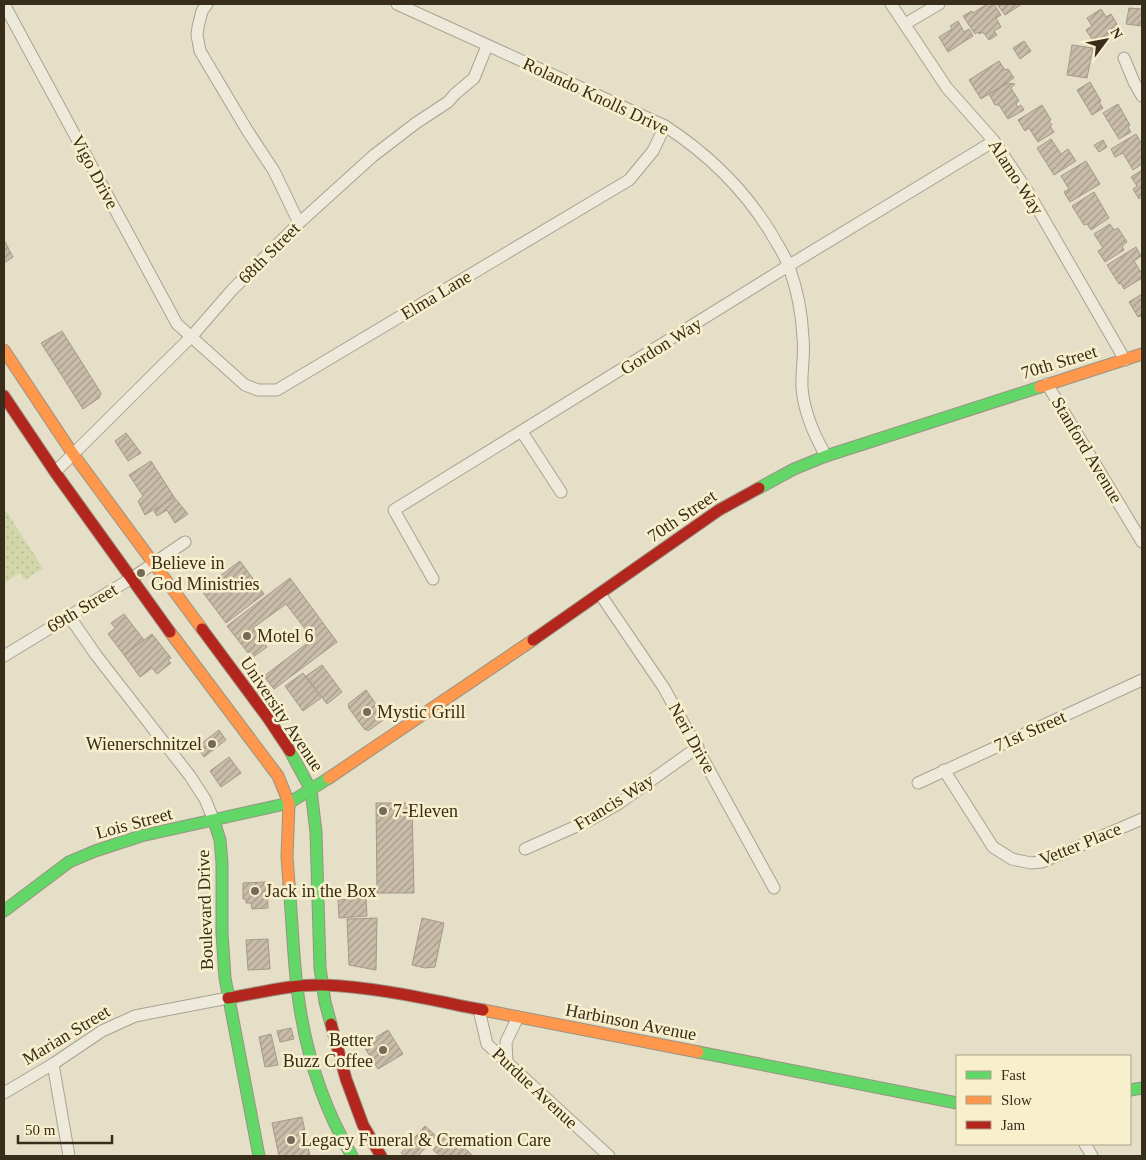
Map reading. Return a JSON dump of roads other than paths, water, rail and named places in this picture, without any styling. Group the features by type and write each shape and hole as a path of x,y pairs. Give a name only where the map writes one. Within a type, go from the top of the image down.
{"main road":[{"name":"University Avenue","path":"4,350 73,454 268,718 296,760 311,790 316,832 322,985 346,1079 363,1125 381,1156"},
{"name":"70th Street","path":"288,803 311,790 487,672 719,510 794,469 826,456 1142,354"},
{"path":"4,396 152,609 278,776 288,803 287,857 297,987 306,1046 336,1129 352,1156"},
{"name":"Lois Street","path":"4,911 69,862 95,851 141,836 288,803"},
{"name":"Boulevard Drive","path":"214,821 220,840 222,864 222,933 225,978 259,1156"},
{"name":"Harbinson Avenue","path":"297,987 322,985 348,986 392,993 956,1103"},
{"name":"Marian Street","path":"228,998 297,987"}],"street":[{"name":"Vigo Drive","path":"4,4 177,324 192,336"},
{"path":"207,4 202,11 198,27 197,35 200,51 274,171 298,223"},
{"name":"Rolando Knolls Drive","path":"397,4 665,126 704,155 743,193 766,226 788,266 795,288 803,332 802,387 813,430 826,456"},
{"name":"Alamo Way","path":"891,4 947,88 994,141 1028,192 1125,360"},
{"path":"905,24 939,4"},
{"name":"68th Street","path":"55,472 192,336 232,290 298,223 373,156 416,122 448,102 474,78 488,46"},
{"path":"1124,58 1142,96"},
{"name":"Elma Lane","path":"192,336 245,385 264,391 277,390 629,180 653,151 665,126"},
{"name":"Gordon Way","path":"433,579 394,510 994,141"},
{"name":"Stanford Avenue","path":"1047,384 1142,542"},
{"path":"522,432 561,492"},
{"name":"69th Street","path":"4,656 132,578 185,542"},
{"name":"Neri Drive","path":"600,594 664,688 774,888"},
{"name":"Boulevard Drive","path":"69,616 96,655 190,776 205,799 214,821"},
{"name":"71st Street","path":"918,783 1142,680"},
{"name":"Francis Way","path":"525,850 588,821 618,804 698,747"},
{"name":"Vetter Place","path":"944,770 993,848 1012,860 1031,863 1042,862 1142,819"},
{"name":"Marian Street","path":"4,1094 102,1031 134,1016 228,998"},
{"name":"Purdue Avenue","path":"479,1010 487,1044 609,1156"},
{"path":"507,1063 506,1042 518,1017"},
{"path":"53,1064 68,1156"},
{"path":"1086,1145 1092,1156"}],"place":[{"name":"Believe in God Ministries","path":"141,573"},
{"name":"Motel 6","path":"247,636"},
{"name":"Mystic Grill","path":"367,712"},
{"name":"Wienerschnitzel","path":"212,744"},
{"name":"7-Eleven","path":"383,811"},
{"name":"Jack in the Box","path":"255,891"},
{"name":"Better Buzz Coffee","path":"383,1050"},
{"name":"Legacy Funeral & Cremation Care","path":"291,1140"}]}
